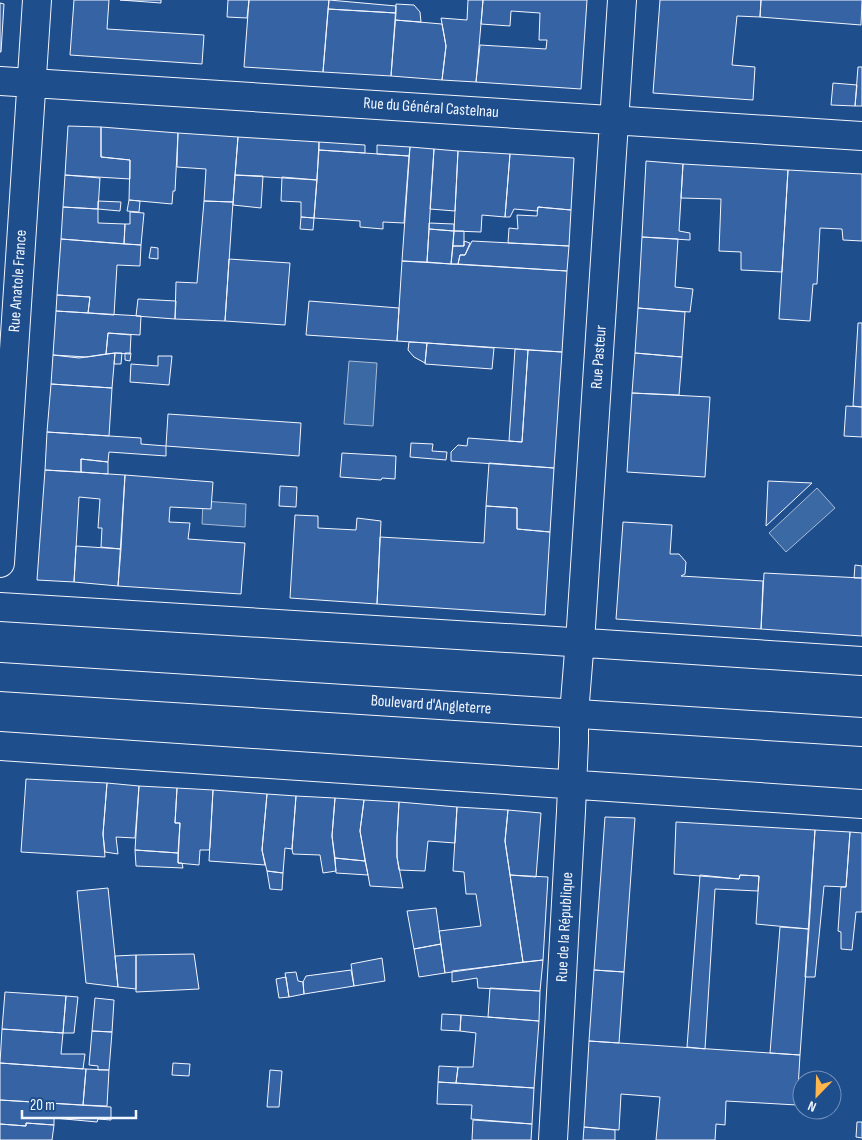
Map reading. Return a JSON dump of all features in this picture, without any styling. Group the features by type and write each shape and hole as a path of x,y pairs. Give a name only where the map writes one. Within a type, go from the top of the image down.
{"street":[{"name":"Rue Anatole France","path":"0,563 37,0"},
{"name":"Rue Pasteur","path":"574,714 622,0"},
{"name":"Rue du Général Castelnau","path":"0,81 862,136"},
{"path":"0,607 862,661"},
{"name":"Boulevard d'Angleterre","path":"0,677 862,732"},
{"name":"Rue de la République","path":"553,1140 574,714"},
{"path":"0,746 862,804"}],"water":[{"path":"349,361 377,363 373,426 344,424"},
{"path":"817,488 835,508 786,552 769,533"},
{"path":"203,501 246,504 245,527 202,524"}],"building":[{"path":"74,0 109,0 107,29 204,35 202,64 70,55"},
{"path":"120,0 161,0 161,3"},
{"path":"228,0 249,0 247,18 227,17"},
{"path":"249,0 329,0 323,72 244,67"},
{"path":"329,0 396,6 396,13 328,9"},
{"path":"468,0 483,0 476,82 442,80 446,46 441,18 467,20"},
{"path":"483,0 587,0 581,89 476,82 480,45 546,49 547,40 539,40 540,13 511,11 510,26 481,24"},
{"path":"660,0 761,0 760,17 737,16 732,65 755,67 753,100 653,93"},
{"path":"761,0 862,0 861,25 760,17"},
{"path":"0,3 4,4 1,52 0,52"},
{"path":"396,4 414,5 420,12 421,22 395,20"},
{"path":"328,9 396,13 391,76 323,72"},
{"path":"395,20 442,24 446,46 442,80 391,76"},
{"path":"858,67 862,67 862,106 855,106"},
{"path":"833,83 857,85 855,106 831,105"},
{"path":"68,126 101,127 101,157 130,160 130,179 65,175"},
{"path":"101,127 178,133 175,191 173,191 172,204 129,200 130,160 101,157"},
{"path":"178,133 238,137 233,202 204,201 206,169 177,167"},
{"path":"238,137 319,142 317,180 235,175"},
{"path":"319,142 365,145 365,153 319,150"},
{"path":"377,145 410,147 409,156 377,154"},
{"path":"410,147 434,149 427,262 402,261"},
{"path":"434,149 458,151 455,211 430,209"},
{"path":"319,150 409,156 404,223 383,222 383,229 360,227 360,221 314,218"},
{"path":"458,151 510,154 505,217 482,215 481,232 454,231"},
{"path":"510,154 574,158 571,210 538,207 537,211 514,209 510,217 505,217"},
{"path":"646,161 683,164 679,231 690,233 690,240 642,237"},
{"path":"683,164 788,170 782,272 741,270 741,252 719,251 721,199 681,198"},
{"path":"788,170 862,174 862,241 843,240 842,229 820,228 817,284 813,284 810,321 779,319"},
{"path":"65,175 100,178 98,209 63,207"},
{"path":"235,175 263,176 261,208 233,205"},
{"path":"282,177 317,180 314,218 301,217 301,202 281,201"},
{"path":"129,200 140,201 139,212 127,211"},
{"path":"98,201 121,202 120,211 98,209"},
{"path":"204,201 233,202 225,321 175,319 176,282 197,283"},
{"path":"63,207 98,209 98,223 125,224 124,244 61,239"},
{"path":"538,207 571,210 569,246 508,243 509,228 518,229 517,215 537,216"},
{"path":"130,212 144,213 141,245 124,244 125,224 130,224"},
{"path":"301,217 314,218 313,230 300,229"},
{"path":"429,223 454,224 454,231 429,229"},
{"path":"429,229 454,231 451,264 427,262"},
{"path":"454,231 464,231 464,246 453,246"},
{"path":"642,237 678,239 675,287 693,289 690,312 638,308"},
{"path":"61,239 141,245 140,266 117,265 114,315 88,313 90,297 57,295"},
{"path":"464,241 470,243 465,255 460,255 458,264 451,264 453,246 464,246"},
{"path":"472,241 569,246 567,271 458,264 460,255 465,255"},
{"path":"151,247 158,248 158,259 149,258"},
{"path":"229,259 290,263 285,325 225,321"},
{"path":"402,261 567,271 562,352 397,341"},
{"path":"57,295 90,297 88,313 56,311"},
{"path":"138,299 176,301 175,319 136,316"},
{"path":"309,301 399,308 397,341 306,335"},
{"path":"638,308 685,312 682,357 635,353"},
{"path":"56,311 141,316 140,335 108,333 106,354 79,358 53,355"},
{"path":"858,323 862,323 862,407 853,406"},
{"path":"108,333 131,335 130,354 106,354"},
{"path":"409,342 427,343 425,363 414,357 408,350"},
{"path":"427,343 494,348 492,369 425,364"},
{"path":"515,349 528,350 522,442 509,441"},
{"path":"528,350 562,352 554,468 451,461 451,452 458,445 467,446 468,438 522,442"},
{"path":"115,353 122,353 121,364 114,364"},
{"path":"115,353 112,388 51,384 53,355 87,357"},
{"path":"125,353 131,353 130,361 125,360"},
{"path":"635,353 682,357 679,395 632,393"},
{"path":"158,356 172,356 169,385 130,382 131,364 158,366"},
{"path":"51,384 112,388 109,436 47,432"},
{"path":"632,393 710,397 705,477 627,472"},
{"path":"846,406 862,407 862,437 844,436"},
{"path":"168,414 301,423 299,456 166,446"},
{"path":"47,432 141,438 141,444 166,446 166,456 109,452 108,462 81,459 81,472 45,470"},
{"path":"411,443 433,444 432,451 447,452 446,460 410,457"},
{"path":"342,453 396,456 395,479 382,478 381,480 340,477"},
{"path":"81,459 108,462 108,474 81,472"},
{"path":"489,463 554,468 550,532 517,529 517,508 486,506"},
{"path":"45,470 125,475 121,549 101,547 102,528 98,528 100,499 79,497 74,582 37,580"},
{"path":"125,475 213,482 211,509 170,507 169,522 190,523 188,539 245,543 241,594 118,586"},
{"path":"768,481 812,483 766,526"},
{"path":"280,486 297,487 296,507 279,506"},
{"path":"486,506 517,508 517,529 550,532 545,615 377,604 380,537 484,543"},
{"path":"295,515 318,516 318,528 356,530 357,518 381,521 377,604 290,598"},
{"path":"623,522 672,525 670,554 679,554 686,562 685,574 681,576 763,581 761,629 616,619"},
{"path":"76,546 121,549 118,586 74,582"},
{"path":"855,565 862,566 862,578 854,578"},
{"path":"764,573 862,578 862,636 761,629"},
{"path":"26,779 107,783 103,834 105,857 21,852"},
{"path":"107,783 139,786 135,838 116,837 118,854 105,852 103,834"},
{"path":"139,786 177,788 175,823 180,823 178,853 135,850"},
{"path":"177,788 213,790 210,847 209,850 200,850 199,865 178,863 180,823 175,823"},
{"path":"213,790 267,794 262,850 265,865 209,861"},
{"path":"267,794 296,796 292,849 285,848 283,873 267,871 262,850"},
{"path":"296,796 335,798 332,836 336,871 323,873 320,855 293,854"},
{"path":"335,798 364,800 360,831 365,861 335,858 332,836"},
{"path":"364,800 399,802 397,857 403,888 370,886 360,831"},
{"path":"399,802 457,807 455,843 428,841 425,871 399,870 397,838"},
{"path":"457,807 508,810 505,841 523,962 445,973 439,931 481,926 476,894 466,894 464,872 453,871"},
{"path":"508,810 541,813 536,877 510,875 505,841"},
{"path":"605,817 635,818 624,972 594,970"},
{"path":"676,822 815,830 809,929 756,924 759,876 740,875 739,879 674,874"},
{"path":"815,830 850,832 846,887 824,886 815,977 805,977"},
{"path":"850,832 862,833 862,912 856,912 852,950 841,949 841,932 838,931 841,887 846,887"},
{"path":"135,850 178,853 178,863 182,863 183,868 136,866"},
{"path":"335,858 365,861 368,875 336,873"},
{"path":"267,871 283,873 282,890 270,889"},
{"path":"510,875 548,877 543,960 523,962"},
{"path":"700,875 739,879 740,875 759,876 758,891 715,889 705,1049 687,1047"},
{"path":"108,888 118,987 86,983 77,891"},
{"path":"436,908 441,944 414,949 407,911"},
{"path":"780,927 809,929 800,1055 770,1053"},
{"path":"441,944 445,973 419,977 414,949"},
{"path":"194,954 199,989 136,992 136,955"},
{"path":"136,955 136,989 118,987 115,956"},
{"path":"382,958 385,981 354,986 351,964"},
{"path":"543,960 540,991 478,988 477,978 452,982 452,971"},
{"path":"351,970 354,986 304,994 303,982 306,976"},
{"path":"594,970 624,972 619,1043 589,1041"},
{"path":"296,972 298,981 303,982 304,994 289,997 285,973"},
{"path":"286,977 289,997 279,998 276,979"},
{"path":"490,988 540,991 539,1021 488,1017"},
{"path":"5,992 66,996 63,1033 2,1029"},
{"path":"66,996 78,997 74,1033 63,1033"},
{"path":"95,998 114,1000 112,1032 92,1031"},
{"path":"442,1014 461,1015 460,1031 441,1030"},
{"path":"461,1015 539,1021 534,1088 456,1083 458,1067 473,1067 476,1033 460,1031"},
{"path":"2,1029 63,1033 61,1054 85,1054 83,1069 0,1063"},
{"path":"92,1031 112,1032 109,1070 98,1070 98,1066 89,1065"},
{"path":"589,1041 800,1055 799,1070 792,1070 792,1105 726,1101 725,1125 716,1124 715,1140 656,1140 660,1097 621,1094 619,1130 584,1127"},
{"path":"0,1063 86,1069 83,1105 0,1100"},
{"path":"173,1063 190,1064 189,1076 172,1075"},
{"path":"439,1066 458,1067 456,1083 438,1082"},
{"path":"86,1069 109,1070 107,1106 83,1105"},
{"path":"270,1070 282,1071 279,1107 267,1107"},
{"path":"438,1082 534,1088 532,1124 471,1119 472,1105 437,1104"},
{"path":"0,1100 111,1107 111,1120 98,1119 97,1122 54,1118 54,1125 26,1123 26,1126 0,1124"},
{"path":"473,1120 532,1124 531,1140 472,1140"},
{"path":"857,1122 862,1122 862,1138 856,1137"},
{"path":"26,1123 54,1125 52,1140 0,1140 0,1124 26,1126"},
{"path":"584,1127 615,1130 615,1140 583,1140"}]}
